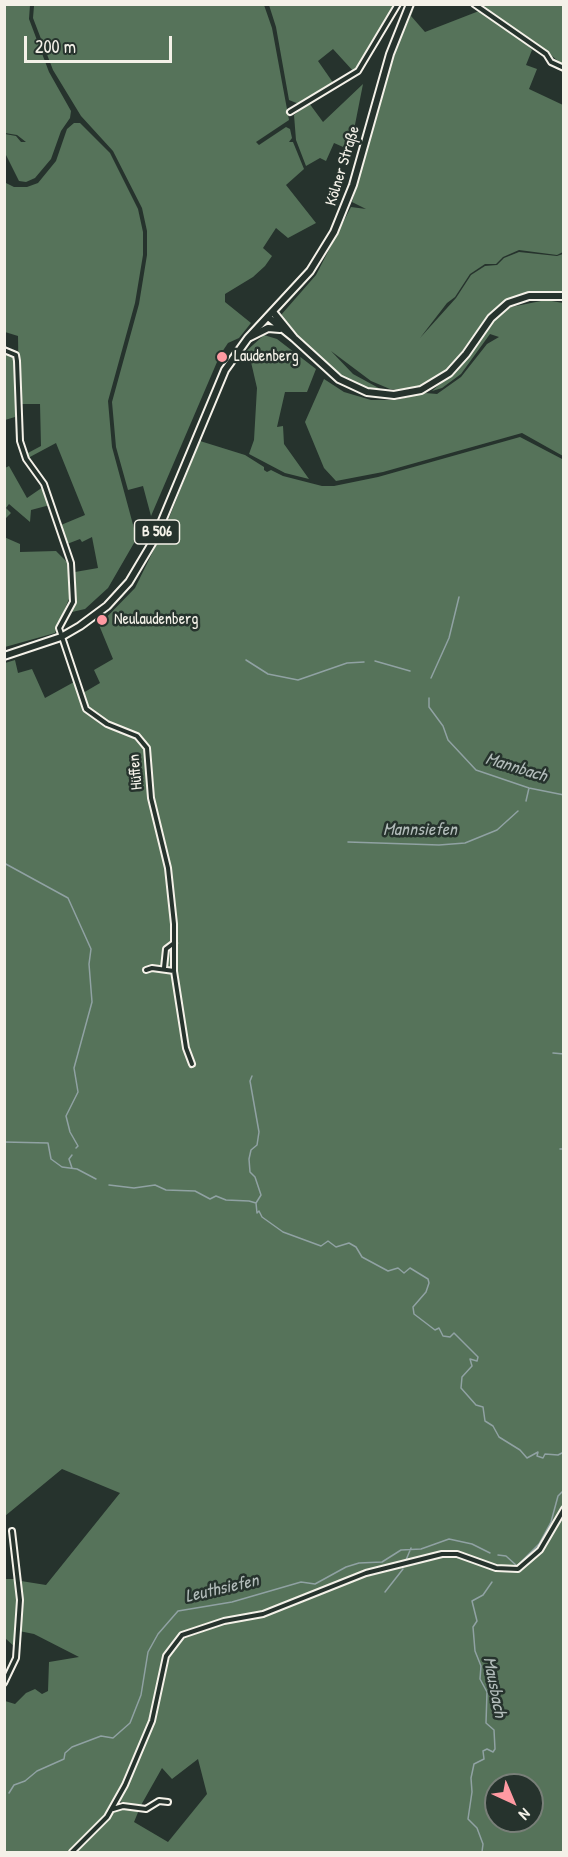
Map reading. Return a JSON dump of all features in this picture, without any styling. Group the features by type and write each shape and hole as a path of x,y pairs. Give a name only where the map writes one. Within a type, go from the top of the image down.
{"main road":[{"name":"Kölner Straße","path":"270,314 314,265 343,214 390,54 410,4"},
{"path":"270,314 328,370 349,385 376,394 409,393 432,385 449,373 466,354 491,318 505,305 529,296 564,296"},
{"path":"270,314 280,329 294,338"},
{"name":"B 506","path":"4,656 61,637 97,615 129,582 154,540 215,390 230,362 270,314"},
{"path":"248,338 268,328 280,329"}],"street":[{"path":"290,112 358,71 398,4"},
{"path":"474,4 546,54 551,62 564,68"},
{"path":"4,350 16,355 18,433 26,459 44,484 71,563 74,593 67,615 59,628 61,637"},
{"path":"67,615 75,617"},
{"name":"Hüffen","path":"61,637 90,715 137,736 147,748 151,798 168,868 175,943 174,971 186,1048 192,1064"},
{"name":"Hüffen","path":"164,968 166,949 175,943"},
{"path":"146,970 164,968 174,971"},
{"path":"72,1852 88,1839 112,1809 125,1785 152,1721 166,1656 182,1635 224,1621 263,1614 366,1573 442,1554 457,1554 488,1566 518,1569 540,1550 564,1509"},
{"path":"4,1683 14,1663 20,1588 12,1532"},
{"path":"112,1809 123,1806 146,1809 162,1800 168,1802"}],"green space":[{"path":"5,4 30,5 29,19 49,72 71,111 51,159 35,178 26,182 19,181 5,153 5,134 16,136 21,142 26,142 17,135 5,133"},
{"path":"264,5 272,28 289,120 256,142 259,145 286,127 290,129 292,138 289,142 293,142 304,169 286,185 316,223 288,238 276,228 263,248 272,256 265,266 253,277 225,294 225,302 251,323 239,338 228,343 220,355 151,516 143,486 128,490 116,447 112,402 139,304 147,255 147,231 142,208 113,151 81,116 53,70 33,18 34,6"},
{"path":"269,5 394,5 354,72 333,49 318,61 334,84 299,104 289,100 276,27"},
{"path":"415,5 411,16 425,32 479,11 525,42 532,50 526,65 537,69 529,89 563,105 563,252 557,255 519,250 503,257 496,264 485,264 470,274 455,297 447,303 420,338 456,298 471,275 485,266 497,265 504,258 519,252 557,256 563,254 563,293 528,294 502,304 488,317 448,370 429,383 404,391 390,389 371,381 331,351 353,374 386,392 367,389 337,374 307,347 281,315 316,275 351,207 366,209 352,202 394,55"},
{"path":"478,5 563,5 563,65 547,52"},
{"path":"363,84 350,150 334,143 326,161 320,158 306,166 296,140 294,115 309,103 323,122"},
{"path":"74,123 80,123 110,153 138,209 143,232 143,255 135,303 108,401 112,447 135,532 134,543 108,588 85,609 72,612 76,600 75,572 98,568 92,537 82,542 80,539 67,544 61,525 85,515 56,443 28,458 26,454 41,446 40,404 19,404 18,336 5,332 4,182 14,187 27,187 38,183 56,161 67,129"},
{"path":"546,300 563,303 563,456 522,433 383,472 336,481 324,468 305,422 324,379 344,392 371,400 396,400 425,393 437,394 461,377 487,344 499,337 490,334 461,374 442,388 432,391 457,369 490,323 511,307"},
{"path":"264,335 277,339 316,369 307,392 285,392 277,427 283,426 284,444 309,479 285,473 249,454 254,440 257,388 251,362 243,354"},
{"path":"4,352 12,356 15,362 15,417 5,420"},
{"path":"520,437 564,460 563,1852 74,1852 114,1811 124,1807 139,1810 134,1822 168,1842 207,1794 198,1759 172,1779 162,1768 140,1807 119,1801 152,1718 124,1785 106,1817 87,1838 70,1852 5,1852 5,1701 15,1704 26,1693 35,1689 42,1694 48,1691 49,1662 79,1657 34,1634 19,1631 21,1581 46,1585 120,1493 62,1469 5,1516 5,663 15,660 18,673 32,669 45,698 74,682 86,712 90,710 83,693 100,683 94,670 113,659 99,625 135,588 167,523 200,441 245,455 264,467 267,472 271,470 283,476 322,486 334,486 378,477"},
{"path":"9,466 27,498 43,487 50,505 31,510 30,522 9,504 6,508 11,513 5,519 5,468"},
{"path":"4,537 20,544 20,552 56,551 69,564 71,594 55,633 5,647"},
{"path":"4,1579 18,1579 16,1648 5,1638"}],"waterway":[{"path":"431,678 449,638 459,597"},
{"name":"Mannbach","path":"246,660 268,674 298,680 347,663 364,662"},
{"name":"Mannbach","path":"375,661 410,671"},
{"name":"Mannbach","path":"429,698 429,707 443,726 448,740 476,770 529,788 564,795"},
{"name":"Mannsiefen","path":"526,801 529,788"},
{"name":"Mannsiefen","path":"348,842 439,845 465,843 497,830 518,811"},
{"path":"4,863 68,898 91,949 89,964 92,1002 74,1068 78,1092 66,1116 70,1132 78,1146 76,1148"},
{"path":"553,1053 564,1054"},
{"path":"252,1076 250,1081 259,1132 257,1145 251,1150 249,1159 250,1172 255,1177 261,1195 256,1203"},
{"path":"4,1142 48,1143 51,1159 62,1167 77,1169 96,1179"},
{"path":"72,1155 69,1159 72,1168"},
{"path":"109,1185 134,1188 155,1185 166,1190 195,1191 210,1199 216,1196 226,1200 249,1201 256,1203 257,1213 259,1211 262,1217 283,1232 321,1246 328,1241 336,1247 349,1243 356,1247 362,1257 388,1271 398,1268 404,1273 410,1268 428,1279 429,1283 426,1292 413,1307 414,1314 435,1330 439,1328 443,1336 450,1337 454,1333 478,1357 477,1361 470,1359 472,1366 462,1377 461,1388 476,1405 483,1407 485,1421 493,1426 499,1437 520,1450 527,1458 538,1452 537,1456 543,1458 545,1454 558,1455 564,1452"},
{"name":"Mausbach","path":"516,1567 539,1544 551,1522 558,1496 564,1490"},
{"name":"Leuthsiefen","path":"9,1793 14,1785 25,1781 37,1771 64,1759 65,1753 72,1747 101,1736 113,1738 130,1723 141,1695 148,1652 158,1634 178,1611 232,1602 301,1582 315,1584 346,1567 359,1563 382,1562 401,1550 421,1549 449,1539 472,1544 490,1553"},
{"path":"406,1560 411,1548"},
{"name":"Leuthsiefen","path":"498,1555 506,1556 517,1566"},
{"path":"385,1592 403,1569"},
{"name":"Mausbach","path":"482,1852 483,1844 477,1828 468,1819 472,1792 471,1778 474,1764 484,1759 483,1751 487,1749 493,1752 495,1749 494,1730 486,1723 487,1692 480,1679 481,1666 475,1651 473,1627 477,1621 472,1601 483,1595 492,1582"}],"place":[{"name":"Laudenberg","path":"222,357"},
{"name":"Neulaudenberg","path":"102,620"}]}
